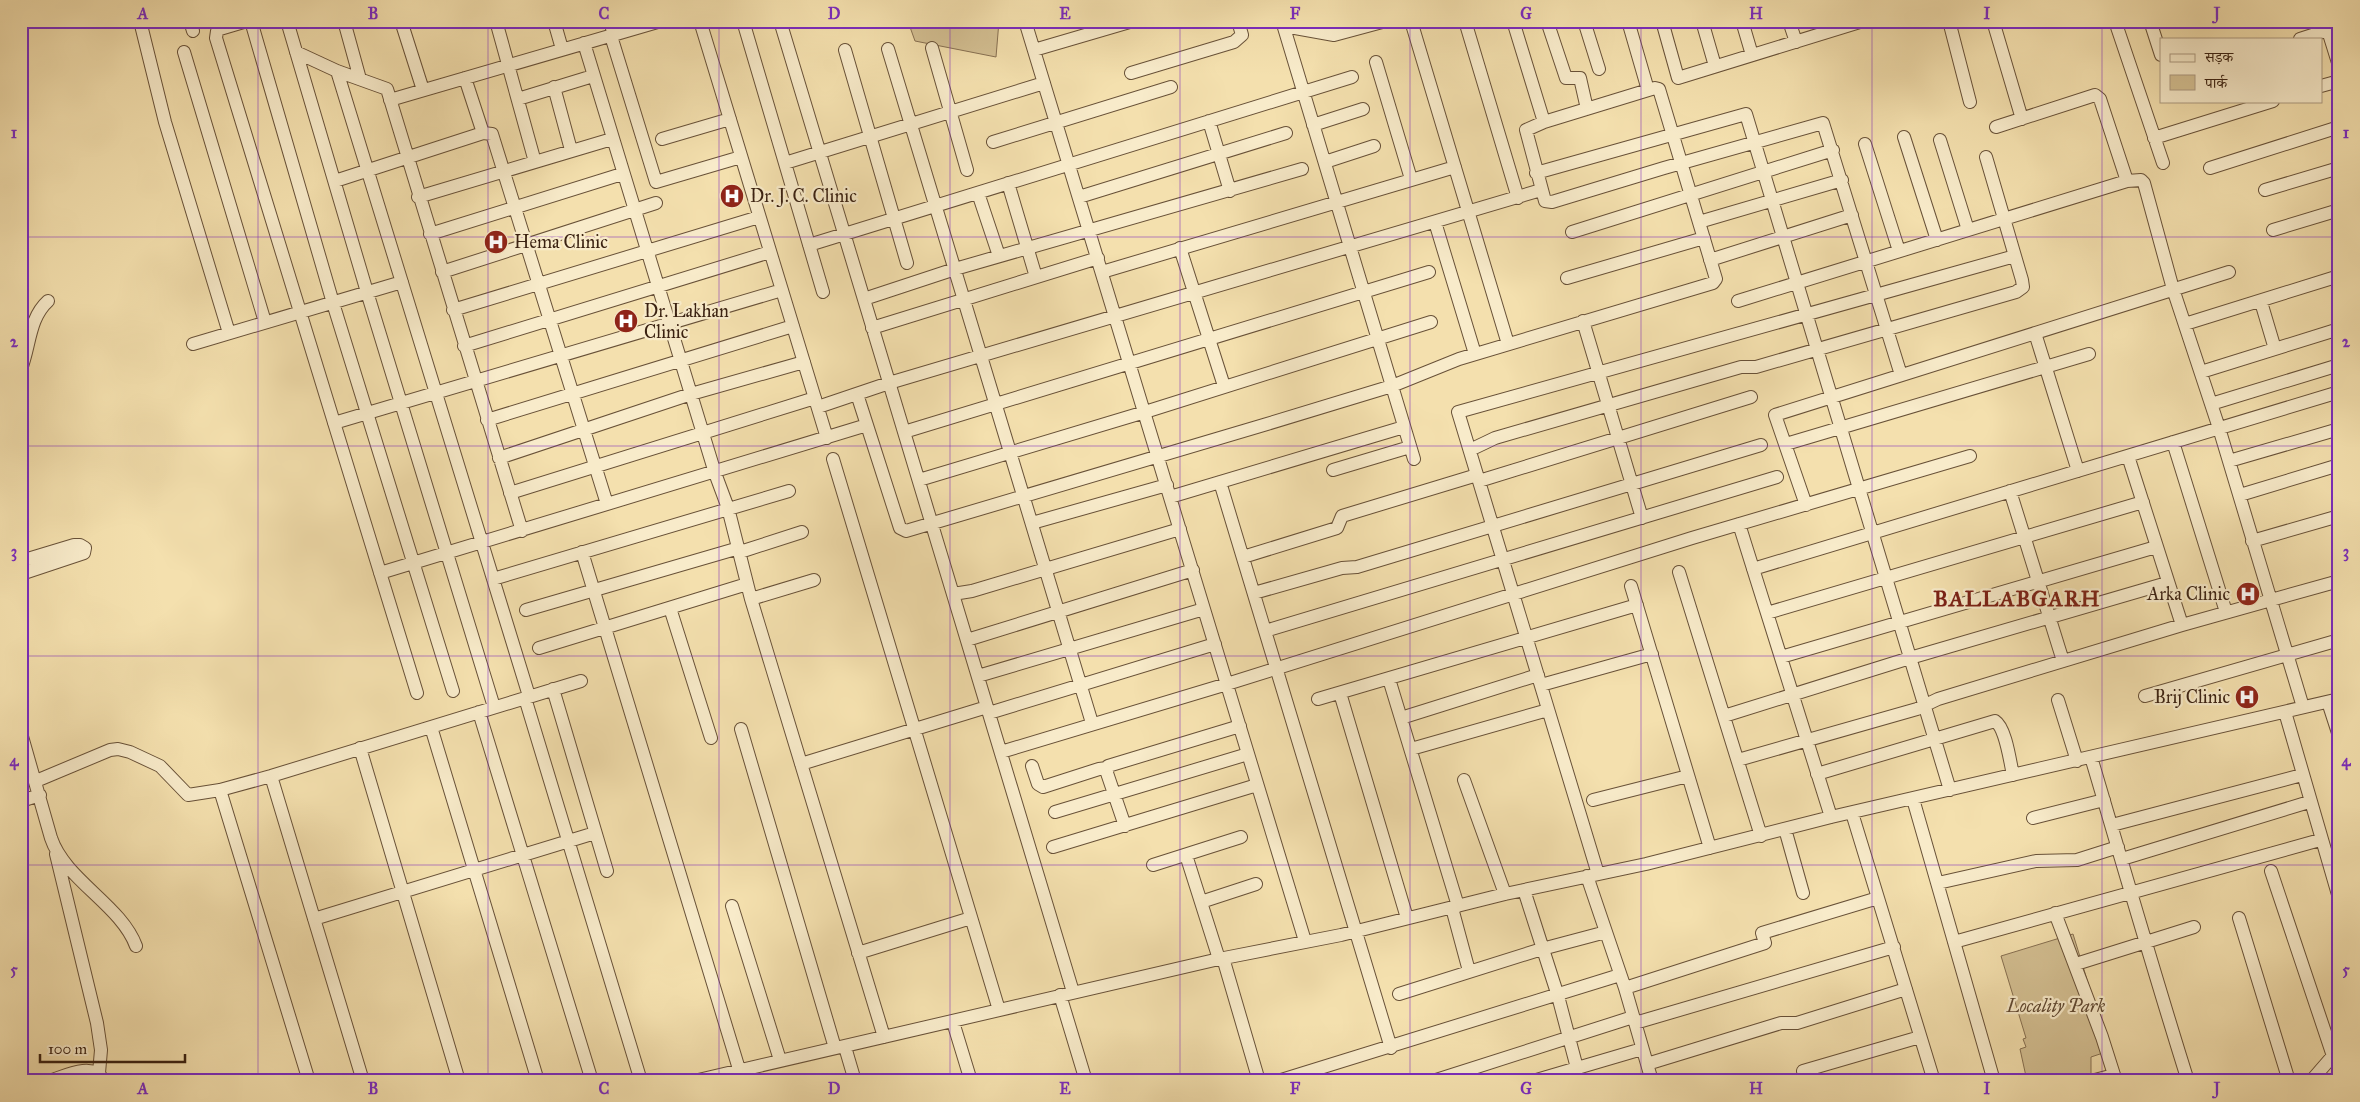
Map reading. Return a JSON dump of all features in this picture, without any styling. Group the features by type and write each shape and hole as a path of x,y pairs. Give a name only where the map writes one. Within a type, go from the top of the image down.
{"street":[{"path":"140,21 166,122 230,333"},
{"path":"246,21 223,24 217,31 216,38 417,694"},
{"path":"251,21 333,302 453,691"},
{"path":"287,21 367,292 494,707"},
{"path":"344,21 360,79"},
{"path":"401,21 423,90"},
{"path":"496,21 535,162"},
{"path":"554,21 562,49"},
{"path":"610,21 612,36 656,182 741,157"},
{"path":"390,100 612,36 645,23 661,21"},
{"path":"700,21 827,438"},
{"path":"743,21 823,292"},
{"path":"780,21 1074,992"},
{"path":"1025,21 1305,941"},
{"path":"1034,50 1133,21"},
{"path":"1132,73 1234,42 1242,35 1238,21"},
{"path":"1334,470 1412,453 1283,24 1320,27 1344,34 1364,24 1386,21"},
{"path":"1411,21 1508,344"},
{"path":"1465,21 1518,198"},
{"path":"1513,21 1544,122"},
{"path":"1547,21 1566,78 1580,78 1587,109"},
{"path":"1584,21 1599,69"},
{"path":"1628,21 1648,90"},
{"path":"1662,21 1678,78 1863,21"},
{"path":"1702,21 1715,66"},
{"path":"1742,21 1752,55"},
{"path":"1789,21 1796,42"},
{"path":"1949,21 1970,102"},
{"path":"1993,21 2022,119"},
{"path":"2150,21 2160,52"},
{"path":"2302,38 2327,26 2339,66"},
{"path":"2117,27 2163,164"},
{"path":"584,43 622,174 636,211 715,473 728,508 751,599 884,1037"},
{"path":"932,48 967,170"},
{"path":"888,49 1092,723"},
{"path":"845,50 907,263"},
{"path":"184,52 265,322"},
{"path":"296,52 337,71 384,86 390,100 418,197 522,531"},
{"path":"1376,62 1411,180"},
{"path":"337,71 494,578 568,842 640,1081"},
{"path":"518,99 593,76"},
{"path":"809,245 1352,77"},
{"path":"465,78 483,134"},
{"path":"2322,86 2339,81"},
{"path":"785,163 1044,83"},
{"path":"992,142 1171,87"},
{"path":"554,88 571,150"},
{"path":"857,394 901,530 906,531 932,525 1158,455 1208,442 1392,386 1475,354 1713,283 1716,279 1704,238 1681,163 1673,134 1659,90 1655,88 1544,122 1526,130 1545,201 1549,203 1681,163 1754,141 1820,122 1825,125 1901,375"},
{"path":"1996,127 2095,95 2100,99 2126,181"},
{"path":"2154,138 2270,102"},
{"path":"1313,125 1363,109"},
{"path":"1536,173 1743,113 1747,116 1950,790"},
{"path":"662,139 730,119"},
{"path":"1209,121 1230,190"},
{"path":"2210,168 2339,127"},
{"path":"1079,197 1286,133"},
{"path":"334,181 483,134 492,134 607,504"},
{"path":"1904,137 1936,240"},
{"path":"418,197 612,139"},
{"path":"1940,140 1968,230"},
{"path":"1865,144 1899,251"},
{"path":"1325,162 1374,146"},
{"path":"1572,232 1832,150"},
{"path":"1470,450 1495,438 1741,367 1756,367 2016,292 2023,285 1986,158"},
{"path":"1102,272 1455,167"},
{"path":"2265,190 2339,168"},
{"path":"864,298 998,256 1302,169"},
{"path":"430,234 622,174"},
{"path":"1738,301 2126,181 2138,179 2144,183 2173,289 2240,495 2252,541 2303,707"},
{"path":"1699,222 1842,180"},
{"path":"1008,183 1036,278"},
{"path":"510,493 703,433 857,394 889,383 982,358 1350,246 1542,190"},
{"path":"978,193 998,256"},
{"path":"442,272 656,203"},
{"path":"2273,230 2339,210"},
{"path":"1710,260 1852,215"},
{"path":"453,310 759,217"},
{"path":"1435,222 1475,354"},
{"path":"1567,278 1704,238"},
{"path":"1180,248 1224,386"},
{"path":"464,346 770,252"},
{"path":"1652,1081 1625,988 1606,932 1593,875 1548,710 1458,412 1806,313 2016,256"},
{"path":"872,328 1098,258"},
{"path":"904,432 1429,272"},
{"path":"1806,506 1775,416 2229,272"},
{"path":"2185,324 2339,276"},
{"path":"193,344 402,282"},
{"path":"334,423 782,290"},
{"path":"21,369 34,321 39,309 48,301"},
{"path":"2260,302 2275,349"},
{"path":"1583,321 1642,518"},
{"path":"919,480 1431,322"},
{"path":"488,420 793,326"},
{"path":"2201,372 2339,329"},
{"path":"2035,333 2047,366 2078,471"},
{"path":"1786,444 2089,354"},
{"path":"499,458 691,394 804,362"},
{"path":"2211,404 2339,365"},
{"path":"1753,569 2339,392"},
{"path":"1243,557 1337,528 1342,516 1617,438 1751,397"},
{"path":"380,573 715,473 867,425"},
{"path":"1032,523 1168,491 1220,482 1404,427"},
{"path":"2229,461 2339,429"},
{"path":"2173,442 2226,612"},
{"path":"1254,593 1342,568 1356,567 1761,445"},
{"path":"1001,752 1092,723 1227,684 1739,524 1806,506 1970,456"},
{"path":"2128,456 2167,583 2182,625"},
{"path":"833,459 999,1010"},
{"path":"2240,495 2339,465"},
{"path":"1265,631 1777,477"},
{"path":"1220,482 1391,1048"},
{"path":"494,578 789,491"},
{"path":"2010,491 2063,661"},
{"path":"1767,613 2142,502"},
{"path":"2252,541 2339,516"},
{"path":"1739,524 1831,817"},
{"path":"953,594 1046,569 1180,529"},
{"path":"526,610 593,589 802,532"},
{"path":"21,561 74,545 80,544 85,548 84,553 75,557 21,574"},
{"path":"1781,657 2156,547"},
{"path":"582,552 739,1069"},
{"path":"967,640 1193,570"},
{"path":"1679,572 1761,836"},
{"path":"751,599 814,580"},
{"path":"1738,760 1925,706 1938,699 2182,625 2339,581"},
{"path":"1724,716 2049,616 2167,583"},
{"path":"539,648 747,584"},
{"path":"1631,586 1710,848"},
{"path":"1318,699 1527,639 1637,605"},
{"path":"670,608 711,738"},
{"path":"978,676 1204,609"},
{"path":"2145,696 2287,657 2339,640"},
{"path":"801,764 1215,644"},
{"path":"1401,718 1539,680 1652,654"},
{"path":"1389,679 1411,749 1455,907 1470,971"},
{"path":"36,781 118,748 160,766 188,794 220,790 581,680"},
{"path":"552,689 607,872"},
{"path":"1340,693 1407,918"},
{"path":"2058,700 2077,760"},
{"path":"694,1081 720,1077 739,1069 953,1022 1221,958 1356,931 1506,894 1761,836 1852,812 2303,707 2333,701 2339,736"},
{"path":"1411,749 1548,710"},
{"path":"479,712 592,1081"},
{"path":"2285,712 2320,840 2339,898"},
{"path":"1818,774 1995,721 2003,732 2013,775"},
{"path":"1032,766 1038,784 1043,787 1107,768 1111,764 1240,726"},
{"path":"430,727 538,1081"},
{"path":"741,729 840,1047 855,1081"},
{"path":"21,733 54,848 97,1023 102,1077"},
{"path":"360,748 459,1081"},
{"path":"1055,812 1248,754"},
{"path":"2091,757 2144,942 2188,1081"},
{"path":"1107,768 1125,826"},
{"path":"2112,825 2302,775"},
{"path":"270,776 363,1081"},
{"path":"1593,800 1688,776"},
{"path":"1464,780 1506,894"},
{"path":"1053,847 1257,785"},
{"path":"220,790 309,1081"},
{"path":"21,801 40,795"},
{"path":"1913,799 1994,1081"},
{"path":"2033,818 2104,800"},
{"path":"1938,884 2036,860 2077,860 2120,853 2309,802"},
{"path":"1852,812 1934,1081"},
{"path":"1785,830 1803,893"},
{"path":"314,919 475,872 595,833"},
{"path":"1153,865 1241,837"},
{"path":"1954,942 2320,840"},
{"path":"54,848 62,860 127,929 136,946"},
{"path":"1186,856 1221,958 1259,1081"},
{"path":"2271,871 2336,1053 2311,1081"},
{"path":"1201,902 1256,884"},
{"path":"1524,890 1558,996 1577,1068"},
{"path":"1625,988 1766,943 1762,933 1878,898"},
{"path":"732,906 780,1060"},
{"path":"2055,913 2076,964 2115,1078 2091,1081"},
{"path":"858,954 971,918"},
{"path":"2239,918 2289,1081"},
{"path":"2076,964 2194,927"},
{"path":"1399,994 1542,949 1606,932"},
{"path":"1433,1081 1568,1037 1894,947"},
{"path":"1278,1081 1391,1048 1620,975"},
{"path":"1647,1064 1781,1023 1797,1023 1906,989"},
{"path":"1060,995 1086,1081"},
{"path":"953,1022 971,1081"},
{"path":"1803,1071 1920,1037"},
{"path":"1534,1081 1642,1049"},
{"path":"50,1081 90,1070 102,1077"}],"green space":[{"path":"911,21 999,21 996,57 915,41 910,27"},
{"name":"Locality Park","path":"2073,934 2109,1051 2091,1057 2091,1079 2084,1081 2027,1081 2020,1049 2026,1047 2023,1039 2026,1038 2001,956"}],"place":[{"name":"Dr. J. C. Clinic","path":"732,196"},
{"name":"Hema Clinic","path":"496,242"},
{"name":"Dr. Lakhan Clinic","path":"626,321"},
{"name":"Arka Clinic","path":"2248,594"},
{"name":"Brij Clinic","path":"2247,697"}],"district":[{"name":"BALLABGARH","path":"2017,598"}]}
